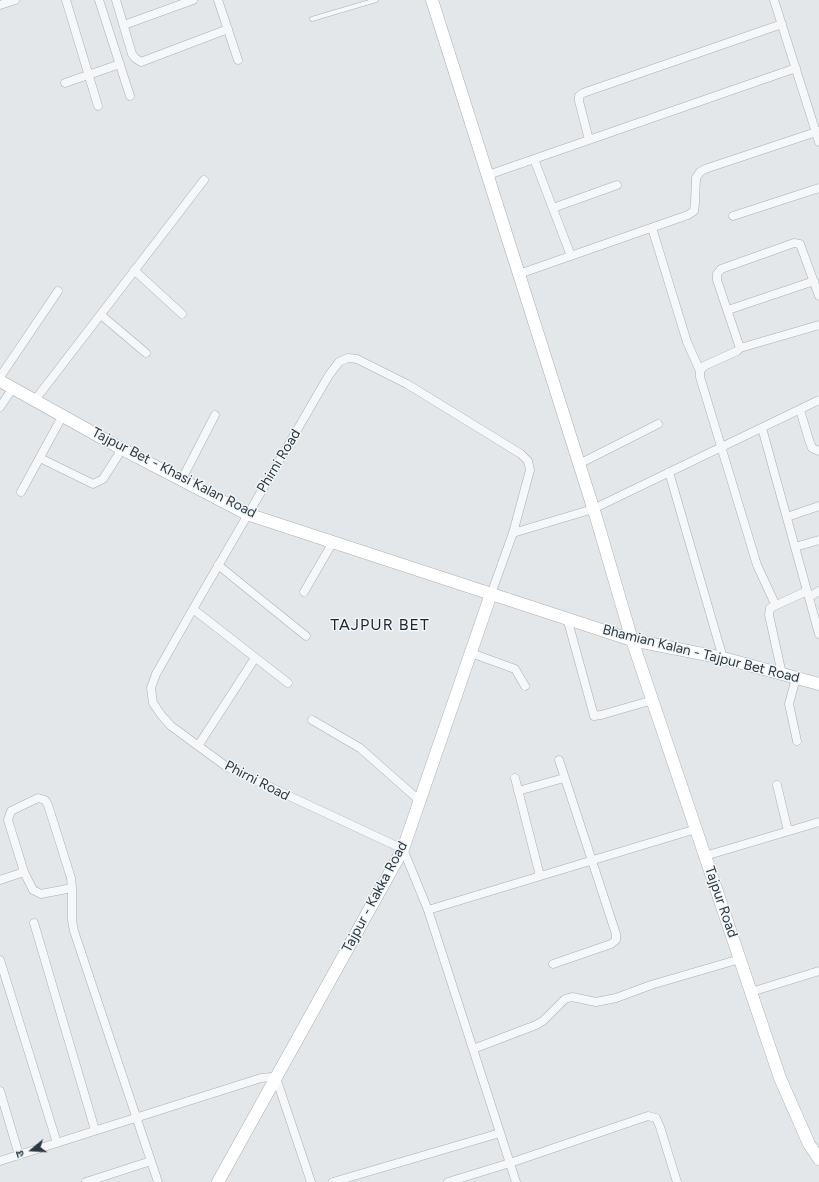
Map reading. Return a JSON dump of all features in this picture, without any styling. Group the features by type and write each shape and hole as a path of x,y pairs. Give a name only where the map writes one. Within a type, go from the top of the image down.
{"street":[{"path":"0,5 15,0"},
{"path":"66,0 98,106"},
{"path":"99,0 130,96"},
{"path":"116,0 134,58 141,62 228,29"},
{"path":"124,26 193,0"},
{"path":"218,0 238,60"},
{"name":"Tajpur Road","path":"432,0 579,464 632,640 751,992 794,1111 809,1144 819,1159"},
{"path":"774,0 817,131 819,142"},
{"path":"589,140 579,100 579,96 583,93 782,24"},
{"path":"65,83 120,64"},
{"path":"488,175 796,68"},
{"path":"519,274 688,215 694,211 696,178 700,172 817,131"},
{"path":"534,159 571,256"},
{"path":"35,400 204,180"},
{"path":"553,208 617,184"},
{"path":"734,216 819,188"},
{"path":"652,228 685,336 700,371 700,377 757,565 771,592 775,604"},
{"path":"740,348 718,280 717,274 720,269 794,243 800,244 819,296"},
{"path":"134,270 182,314"},
{"path":"728,310 814,281"},
{"path":"0,377 58,291"},
{"path":"101,315 146,353"},
{"path":"700,371 704,366 737,351 740,348 819,325"},
{"name":"Phirni Road","path":"403,849 254,781 227,767 171,726 153,703 151,688 156,674 247,514 330,375 339,362 348,358 357,359 407,384 521,454 528,461 530,470 513,533 491,594"},
{"name":"Tajpur Bet - Khasi Kalan Road","path":"0,381 63,414 122,449 247,514 491,594"},
{"path":"0,407 13,388"},
{"path":"513,533 593,510 668,472 819,400"},
{"path":"800,410 812,448 819,451"},
{"path":"21,492 63,414"},
{"path":"182,479 215,415"},
{"path":"579,464 658,424"},
{"path":"762,428 819,634"},
{"path":"40,458 93,484 102,479 122,449"},
{"path":"668,472 723,658"},
{"path":"787,517 819,506"},
{"path":"795,547 819,540"},
{"path":"304,592 333,542"},
{"path":"218,565 306,636"},
{"path":"782,674 769,615 770,608 775,604 819,591"},
{"name":"Bhamian Kalan - Tajpur Bet Road","path":"491,594 632,640 723,658 819,684"},
{"name":"Tajpur - Kakka Road","path":"218,1182 403,849 491,594"},
{"path":"193,609 288,683"},
{"path":"567,618 592,714 594,716 653,700"},
{"path":"471,653 515,669 525,686"},
{"path":"198,746 255,658"},
{"path":"796,678 789,704 797,741"},
{"path":"312,720 360,748 420,801"},
{"path":"553,964 611,944 616,940 616,934 559,760"},
{"path":"514,778 540,876"},
{"path":"518,791 564,778"},
{"path":"777,785 788,831"},
{"path":"72,888 37,894 32,890 24,872 8,820 8,816 14,808 38,798 45,800 53,820 72,888 74,932 158,1182"},
{"path":"705,856 819,822"},
{"path":"428,910 696,829"},
{"path":"403,849 428,910 516,1182"},
{"path":"0,880 24,872"},
{"path":"34,923 95,1130"},
{"path":"473,1049 536,1025 543,1021 565,999 572,997 596,1002 616,998 651,985 740,959"},
{"path":"0,960 57,1143"},
{"path":"751,992 819,971"},
{"path":"0,1161 137,1116 261,1078 276,1078 311,1182"},
{"path":"0,1091 19,1155"},
{"path":"448,1182 510,1164 648,1116 656,1118 678,1182"},
{"path":"333,1182 500,1133"},
{"path":"86,1182 151,1161"}],"lane":[{"path":"312,19 376,0"}],"district":[{"name":"TAJPUR BET","path":"380,625"}]}
